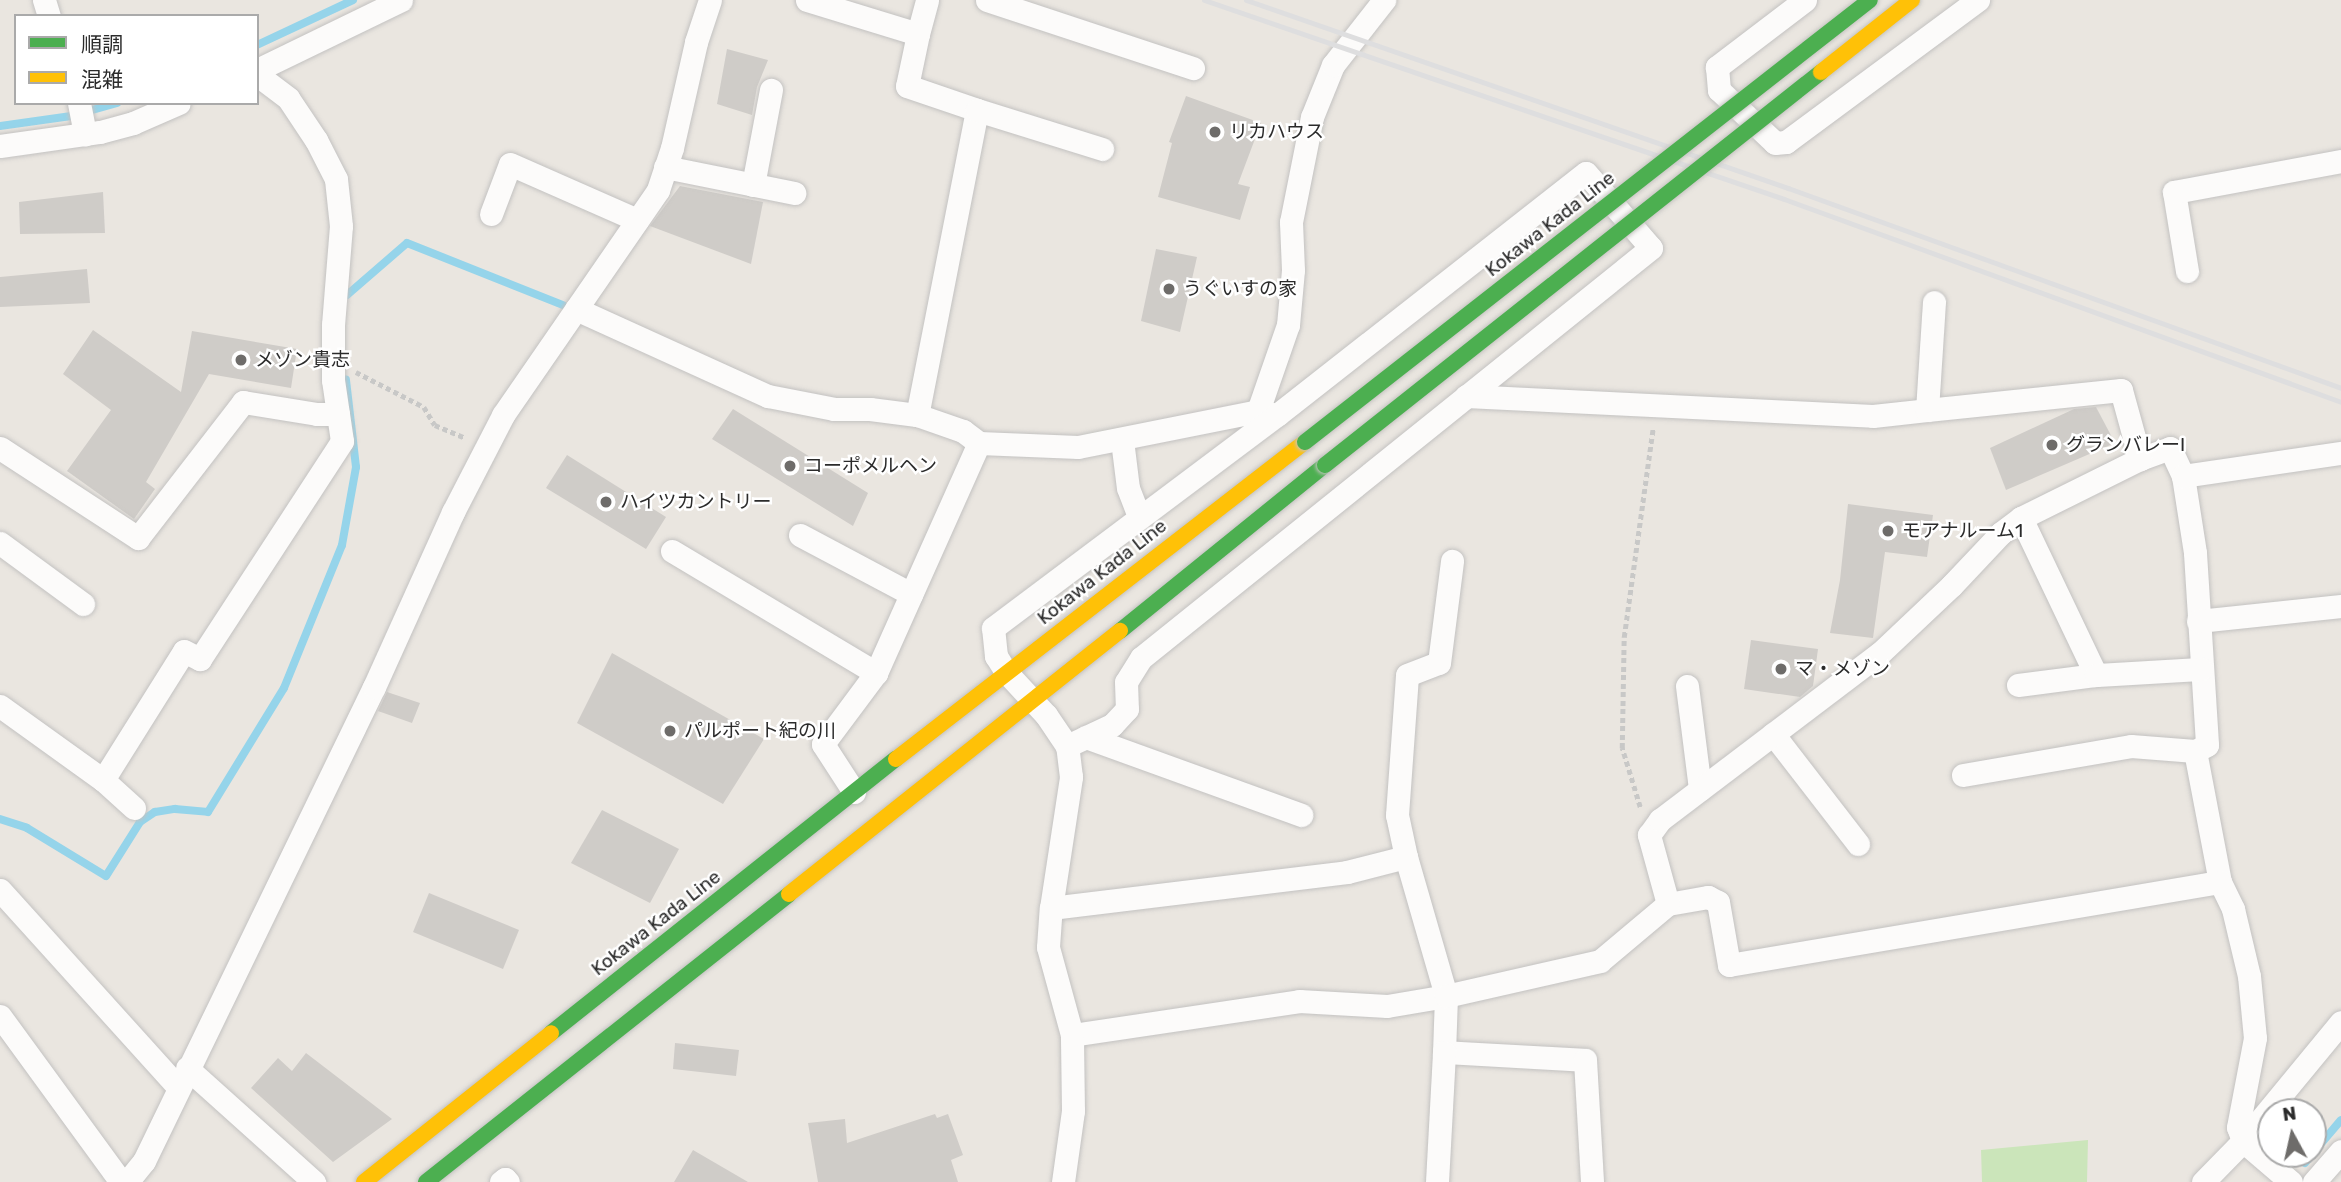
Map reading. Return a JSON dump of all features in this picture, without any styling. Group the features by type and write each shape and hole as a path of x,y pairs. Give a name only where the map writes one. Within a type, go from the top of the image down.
{"main road":[{"name":"Kokawa Kada Line","path":"364,1182 1006,672 1870,0"},
{"path":"426,1182 1912,0"}],"street":[{"path":"259,71 375,6 401,0"},
{"path":"127,1182 144,1161 182,1077 369,697 453,512 503,415 658,190 710,0"},
{"path":"807,0 918,34"},
{"path":"927,0 907,86 1102,149"},
{"path":"988,0 1193,68"},
{"path":"1805,0 1717,67 1718,90 1775,143 1786,142 1978,0"},
{"path":"1268,413 1288,325 1293,270 1291,222 1312,117 1334,65 1379,2"},
{"path":"103,780 184,651 200,659 342,441 333,360 341,226 336,179 316,140 288,99 259,74"},
{"path":"753,185 771,90"},
{"path":"0,146 82,117 133,123 174,105"},
{"path":"917,415 977,110"},
{"path":"2187,271 2174,192 2341,160"},
{"path":"491,214 510,164 637,220"},
{"path":"665,167 794,193"},
{"path":"1076,741 1112,725 1127,709 1126,681 1141,658 1651,248 1586,173 1268,413 1139,517 993,628 996,656 1006,672 1032,702 1076,741 1301,816"},
{"path":"1927,410 1934,302"},
{"path":"576,309 768,396 834,410 870,409 917,415 963,431 979,443 1078,447 1268,413"},
{"path":"1466,397 1873,416 2122,390 2140,459"},
{"path":"0,448 138,538 243,402 317,414 338,414"},
{"path":"1122,440 1128,488 1139,517"},
{"path":"854,792 823,744 876,673 979,443"},
{"path":"1668,904 1649,835 1660,820 1879,654 1952,585 2001,533 2021,518 2170,447 2183,476 2195,553 2207,746 2195,751 2131,746 1964,775"},
{"path":"2183,476 2341,453"},
{"path":"2021,518 2096,675"},
{"path":"800,535 911,594"},
{"path":"0,543 83,604"},
{"path":"672,551 876,673"},
{"path":"1437,1182 1446,996 1406,857 1397,815 1408,675 1439,663 1452,561"},
{"path":"2198,621 2341,606"},
{"path":"2018,685 2096,675 2201,669"},
{"path":"1686,686 1700,789"},
{"path":"0,706 103,780 134,808"},
{"path":"1773,734 1858,844"},
{"path":"1063,1182 1073,1111 1072,1035 1048,947 1051,908 1076,741"},
{"path":"2195,751 2220,882 2233,909 2249,976 2255,1038 2238,1126 2243,1141 2291,1182"},
{"path":"1051,908 1347,872 1406,857"},
{"path":"1072,1035 1299,1001 1387,1006 1446,996 1600,961 1668,904 1708,897 1718,902 1729,965 2220,882"},
{"path":"0,890 182,1077 314,1182"},
{"path":"0,1016 121,1182"},
{"path":"2203,1182 2243,1141 2341,1022"},
{"path":"1444,1052 1585,1060 1592,1182"},
{"path":"2314,1182 2341,1151"},
{"path":"501,1182 505,1179 508,1182"}],"path":[{"path":"333,360 424,407 435,425 486,447"},
{"path":"1649,835 1622,748 1624,638 1656,407"}],"green space":[{"path":"2088,1140 2087,1182 1982,1182 1981,1150"}],"building":[{"path":"727,49 768,60 757,87 752,115 717,104"},
{"path":"1186,96 1261,123 1238,184 1250,187 1240,220 1158,197 1172,143 1169,142"},
{"path":"680,186 763,202 751,264 650,226"},
{"path":"103,192 105,233 20,234 19,202"},
{"name":"うぐいすの家","path":"1156,249 1197,257 1180,332 1141,321"},
{"path":"87,269 90,303 0,307 0,277"},
{"path":"93,330 181,392 192,331 297,349 291,388 209,374 146,482 155,489 134,519 67,471 111,410 63,374"},
{"name":"グランバレーI","path":"2096,407 2115,443 2006,490 1990,448 2074,409"},
{"name":"コーポメルヘン","path":"733,409 868,493 853,526 712,439"},
{"name":"ハイツカントリー","path":"567,455 666,517 646,549 546,488"},
{"path":"1848,504 1933,515 1927,557 1885,552 1873,638 1830,633 1840,580"},
{"name":"マ・メゾン","path":"1751,640 1818,649 1813,686 1800,697 1744,689"},
{"name":"パルポート紀の川","path":"612,653 764,739 723,804 577,723"},
{"path":"387,692 420,703 412,723 378,711"},
{"path":"602,810 679,849 650,903 571,863"},
{"path":"429,893 519,930 503,969 413,932"},
{"path":"675,1043 739,1050 736,1076 673,1069"},
{"path":"306,1053 392,1119 333,1162 251,1088 278,1058 292,1071"},
{"path":"935,1114 937,1118 948,1114 963,1155 951,1160 958,1182 818,1182 808,1123 845,1119 847,1143"},
{"path":"693,1150 748,1182 674,1182"}],"waterway":[{"path":"259,44 353,0"},
{"path":"0,126 71,116 110,105"},
{"path":"347,295 407,243 563,305"},
{"path":"0,819 27,828 106,876 140,822 155,812 175,809 208,812 284,688 342,545 356,467 346,380"},
{"path":"2327,1136 2341,1120"}],"railway":[{"path":"1204,0 1784,199 2341,402"},
{"path":"1246,0 1788,188 2341,388"}],"traffic: fast":[{"path":"1305,442 1870,0"},
{"path":"1325,465 1821,72"},
{"path":"1120,631 1325,465"},
{"path":"551,1033 896,759"},
{"path":"426,1182 789,894"}],"traffic: slow":[{"path":"1821,72 1912,0"},
{"path":"896,759 1305,442"},
{"path":"789,894 1120,631"},
{"path":"364,1182 551,1033"}],"place":[{"name":"リカハウス","path":"1215,132"},
{"name":"うぐいすの家","path":"1169,289"},
{"name":"メゾン貴志","path":"241,360"},
{"name":"グランバレーI","path":"2052,445"},
{"name":"コーポメルヘン","path":"790,466"},
{"name":"ハイツカントリー","path":"606,502"},
{"name":"モアナルーム1","path":"1888,531"},
{"name":"マ・メゾン","path":"1781,669"},
{"name":"パルポート紀の川","path":"670,731"}]}
